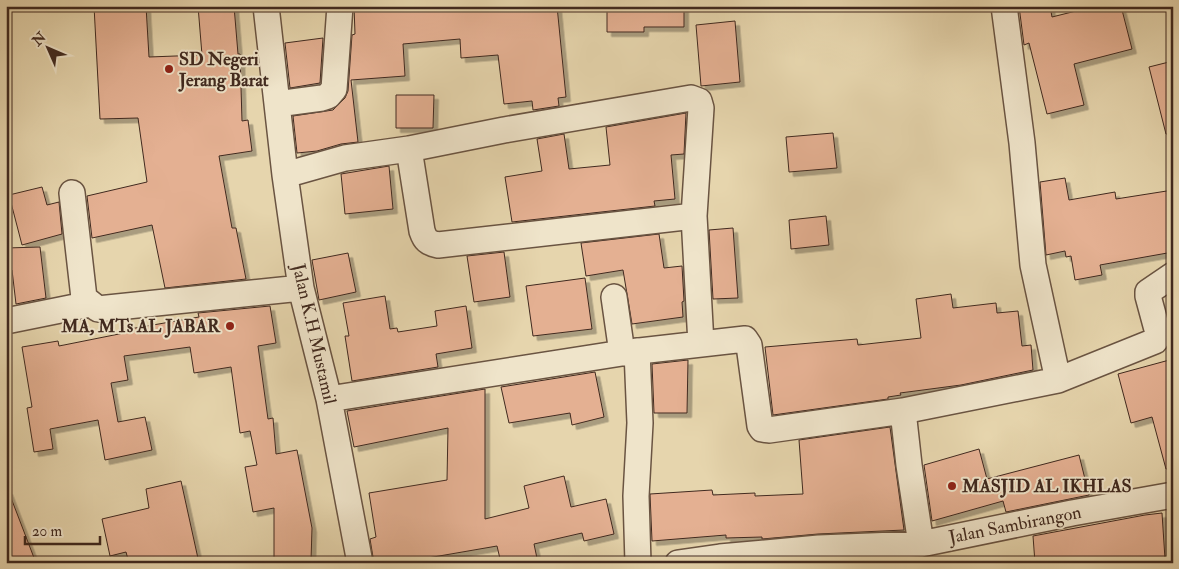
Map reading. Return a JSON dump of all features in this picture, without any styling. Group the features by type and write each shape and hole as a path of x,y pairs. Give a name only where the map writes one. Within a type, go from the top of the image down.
{"street":[{"name":"Jalan K.H Mustamil","path":"266,6 285,174 301,288 329,399 360,563"},
{"path":"277,104 322,98 328,96 334,89 340,6"},
{"path":"1004,6 1020,124 1033,265 1058,380"},
{"path":"285,174 345,158 409,149 504,130 684,99 695,99 701,108 694,216 701,344"},
{"path":"409,149 422,231 426,240 431,244 438,245 694,216"},
{"path":"72,193 84,298 98,309 301,288"},
{"path":"329,399 630,352 742,339 747,340 749,345 762,430 903,411 1058,380 1155,341 1158,332 1148,292 1173,275"},
{"path":"614,297 630,352 640,422 636,496 638,563"},
{"path":"6,322 90,304"},
{"path":"903,411 921,544"},
{"name":"Jalan Sambirangon","path":"678,563 720,557 809,549 921,544 1072,513 1173,495"}],"building":[{"path":"94,6 146,6 149,57 202,55 198,6 234,6 238,54 240,54 242,121 248,120 252,151 219,156 232,228 236,228 246,279 165,288 152,225 92,238 87,196 147,182 138,118 100,119"},
{"path":"354,6 557,6 566,97 558,98 559,106 533,110 532,101 504,104 498,55 461,58 460,39 403,44 405,76 351,80 358,142 341,144 317,151 297,153 293,116 333,110 345,98 348,91 352,35 355,34"},
{"path":"607,6 684,6 684,27 644,27 644,32 607,32"},
{"path":"1019,6 1050,6 1052,17 1096,6 1121,6 1132,49 1074,64 1084,105 1047,114 1029,43 1024,45"},
{"path":"735,21 740,82 701,86 696,25"},
{"path":"323,38 320,83 290,88 285,43"},
{"path":"1173,61 1173,134 1166,134 1149,67"},
{"path":"396,95 434,95 433,128 396,128"},
{"path":"686,113 684,154 671,155 675,199 654,201 655,206 512,222 505,177 542,171 537,139 564,134 569,169 610,165 606,127"},
{"path":"833,133 837,168 789,172 786,137"},
{"path":"389,166 393,209 345,214 341,174"},
{"path":"1065,178 1069,200 1115,192 1116,199 1173,190 1173,252 1100,265 1102,275 1075,280 1071,256 1066,257 1065,251 1046,255 1040,182"},
{"path":"42,187 47,205 59,202 62,234 22,245 9,195"},
{"path":"826,216 829,245 791,249 789,220"},
{"path":"733,228 738,298 713,299 709,230"},
{"path":"659,234 664,268 682,266 683,317 632,324 623,270 586,276 581,243"},
{"path":"40,247 46,298 16,304 12,270 6,271 6,248"},
{"path":"504,252 510,297 474,302 467,256"},
{"path":"348,253 356,292 319,300 312,260"},
{"path":"585,278 592,329 533,336 526,286"},
{"path":"951,294 953,308 996,303 997,313 1018,311 1022,346 1031,345 1033,370 961,385 900,393 901,395 888,397 888,399 773,415 765,347 857,339 858,345 921,338 916,299"},
{"path":"385,296 390,329 397,328 398,332 437,326 435,311 466,306 472,348 436,354 438,367 352,381 345,336 349,336 343,303"},
{"path":"270,306 276,343 258,346 268,419 273,418 276,454 297,450 312,528 311,561 274,561 274,508 253,512 245,467 257,465 250,431 240,433 231,367 194,373 190,347 124,356 128,380 111,383 118,422 145,417 152,450 105,460 98,420 50,429 53,449 34,452 27,408 32,407 22,347 58,341 59,346 124,333 124,330 199,317 198,313"},
{"path":"1173,359 1173,468 1166,469 1152,417 1131,423 1118,374"},
{"path":"688,360 687,413 654,413 652,364"},
{"path":"595,372 604,417 572,425 570,413 509,423 501,387"},
{"path":"485,389 485,519 529,508 524,486 564,476 571,507 606,499 614,534 584,541 582,533 534,544 538,563 501,563 497,546 416,560 416,563 374,563 370,539 376,537 369,493 447,480 448,428 354,447 347,411"},
{"path":"890,427 904,530 762,539 762,537 726,538 726,535 652,541 650,494 712,490 713,495 755,493 755,496 803,494 799,440"},
{"path":"979,449 987,479 1079,455 1089,495 1006,512 1003,501 932,521 924,465"},
{"path":"181,481 199,563 129,563 126,552 110,556 102,519 149,508 146,489"},
{"path":"6,490 8,490 36,563 6,563"},
{"path":"1162,513 1165,559 1116,563 1035,563 1033,536"}],"place":[{"name":"SD Negeri Jerang Barat","path":"169,69"},
{"name":"MA, MTs AL JABAR","path":"230,326"},
{"name":"MASJID AL IKHLAS","path":"952,486"}]}
